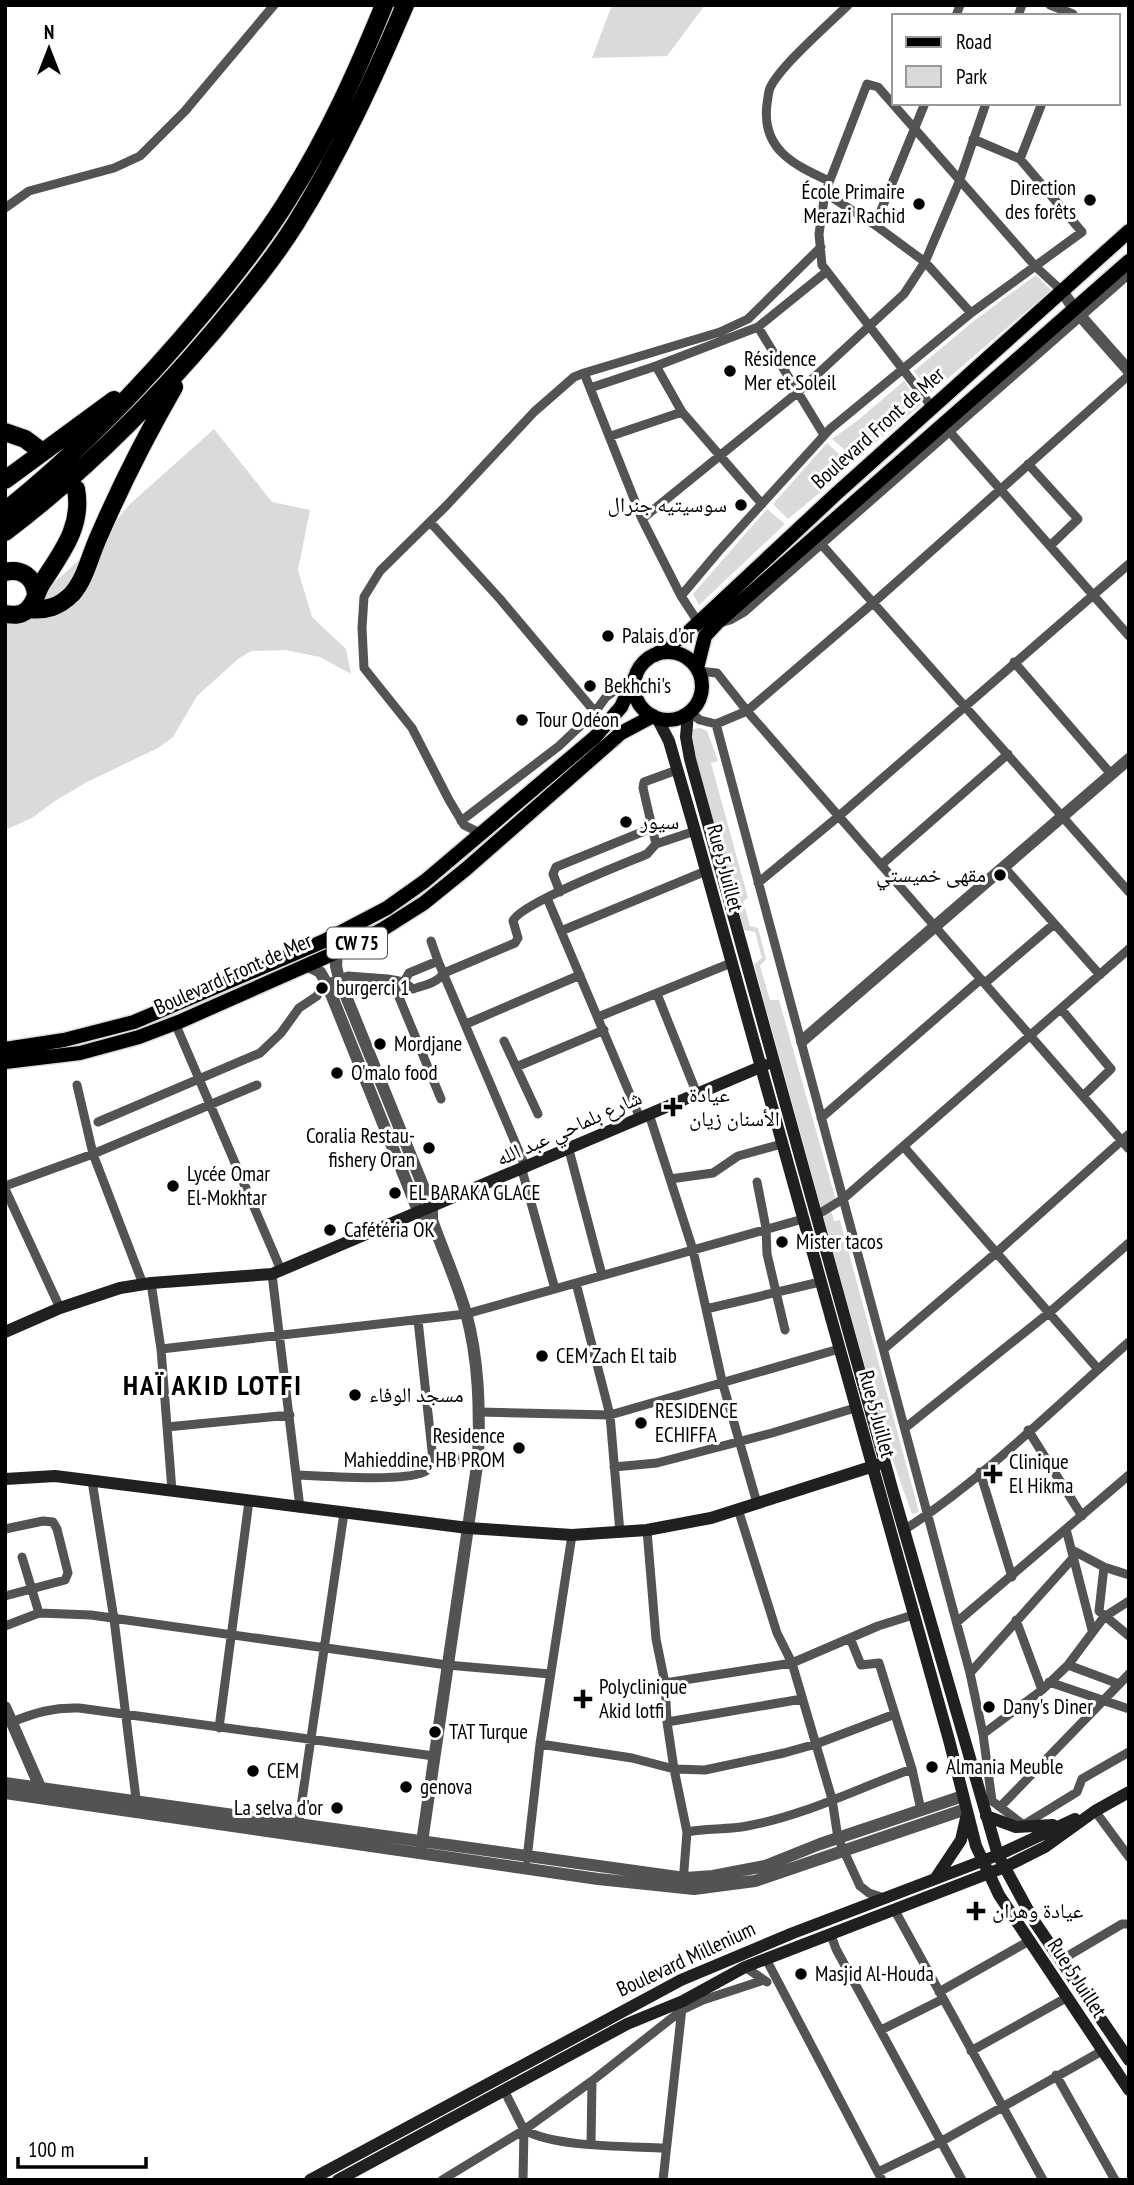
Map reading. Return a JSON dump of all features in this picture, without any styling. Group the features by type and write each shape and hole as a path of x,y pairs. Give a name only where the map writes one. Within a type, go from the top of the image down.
{"highway":[{"path":"5,511 103,424 161,364 248,259 291,196 353,80 384,5"},
{"path":"5,531 38,507 99,453 190,359 252,286 295,225 333,160 377,71 405,5"},
{"path":"32,602 47,610 62,603 82,579 105,523 190,359"},
{"path":"5,480 161,364"},
{"path":"5,432 25,439 37,448"},
{"path":"5,614 18,615 32,602 72,534 78,500 76,489"},
{"path":"13,572 38,571 55,563"},
{"path":"13,572 30,578 32,602"}],"main road":[{"name":"Boulevard Front de Mer","path":"655,655 685,635 932,407 1129,231"},
{"name":"Boulevard Front de Mer","path":"697,669 705,636 718,622 941,425 1078,313 1129,261"},
{"path":"664,653 682,656 697,669 702,686 701,694 689,713 676,719 655,717 641,706 634,683 636,675 642,665 655,655 664,653"},
{"name":"CW 75","path":"5,1049 64,1040 146,1017 358,925 425,881 607,726 621,707 636,675"},
{"name":"Rue 5 Juillet","path":"689,713 686,737 690,760 904,1531 991,1807 998,1855 1034,1921 1129,2060"},
{"name":"Boulevard Front de Mer","path":"5,1062 80,1053 122,1042 175,1023 383,929 424,903 621,733 655,717"},
{"name":"Rue 5 Juillet","path":"655,717 670,741 976,1846 999,1895 1129,2090"},
{"path":"5,1043 64,1040"},
{"path":"5,1072 72,1062 96,1055 122,1042"},
{"name":"شارع بلماحي عبد الله","path":"5,1332 60,1308 120,1288 277,1272 428,1214 524,1169 773,1062"},
{"path":"5,1479 44,1476 468,1528 572,1535 647,1530 710,1518 884,1461"},
{"name":"Boulevard Millenium","path":"310,2180 681,1980 736,1955 998,1855 1095,1811 1129,1792"},
{"path":"935,1879 961,1840 965,1806"},
{"path":"991,1807 1016,1827 1064,1824"},
{"name":"Boulevard Millenium","path":"338,2180 627,2024 682,2005 746,1967 1005,1867 1045,1847 1095,1811"}],"street":[{"path":"5,208 29,191 114,168 140,156 203,91 274,5"},
{"path":"829,181 795,164 775,146 768,133 766,112 769,89 779,74 848,5"},
{"path":"1050,5 1074,12"},
{"path":"892,103 878,87 867,84 825,192 820,216 822,265 932,407"},
{"path":"689,713 700,720 716,724 747,711 873,603 1129,373 1062,291 1036,267 959,182 894,105"},
{"path":"875,225 924,105"},
{"path":"642,519 797,393 904,294 925,262 959,182 985,105"},
{"path":"1020,159 1040,105"},
{"path":"681,596 824,435 971,313 1082,232 1020,159 973,139"},
{"path":"825,192 925,262 971,313"},
{"path":"480,833 461,821 412,728 364,668 362,628 365,597 380,571 534,412 574,377 720,332 748,319 821,247"},
{"path":"590,387 656,366 758,327 826,272"},
{"path":"718,622 730,620 744,612 822,545 1078,313 1129,274"},
{"path":"758,327 824,435"},
{"path":"656,366 682,412 762,504"},
{"path":"584,373 642,519 681,596 698,622"},
{"path":"611,436 682,412"},
{"path":"949,431 1129,636"},
{"path":"1028,464 1077,519 1050,546"},
{"path":"430,522 500,599 594,712"},
{"path":"822,545 1129,892"},
{"path":"758,883 1129,564"},
{"path":"1014,662 1111,774"},
{"path":"697,669 717,673 1030,1036 1083,1096 1125,1137 1129,1149"},
{"path":"461,821 559,747 613,691 636,675"},
{"path":"716,724 970,1673 983,1734 991,1807"},
{"path":"881,865 1008,754"},
{"path":"802,1041 1129,759"},
{"path":"656,844 643,788 644,782 677,771"},
{"path":"560,892 553,874 556,867 652,828"},
{"path":"98,1122 260,1053 281,1033 299,1008 333,981 348,976 392,980 404,982 413,989 429,984 444,973 515,943 518,938 514,917 547,898 647,854 656,844 695,831"},
{"path":"1004,867 1100,975"},
{"path":"561,931 706,871"},
{"path":"547,898 670,1178 693,1250 722,1381 757,1503"},
{"path":"821,1118 1054,924"},
{"path":"431,941 524,1169 555,1289"},
{"path":"817,1216 843,1199 904,1147 1129,949"},
{"path":"333,981 337,951"},
{"path":"404,982 409,973 438,961"},
{"path":"598,1017 731,963"},
{"path":"306,965 333,981 466,1314 477,1376 480,1412 478,1459 421,1848"},
{"path":"466,1024 580,975"},
{"path":"392,980 442,1099"},
{"path":"657,994 697,1094"},
{"path":"1060,1009 1111,1069 1083,1096"},
{"path":"175,1023 277,1272 281,1336 300,1508"},
{"path":"516,1067 604,1030"},
{"path":"504,1041 538,1114"},
{"path":"77,1085 93,1154 147,1284 161,1349 172,1491"},
{"path":"60,1308 5,1187 93,1154 257,1086"},
{"path":"885,1348 1125,1137"},
{"path":"670,1178 713,1173 738,1156 782,1144"},
{"path":"904,1147 1098,1369"},
{"path":"569,1150 602,1275"},
{"path":"757,1182 766,1228 767,1254 785,1329"},
{"path":"161,1349 466,1314 803,1219"},
{"path":"905,1428 1050,1312 1129,1243"},
{"path":"706,1309 820,1282"},
{"path":"576,1283 610,1415 620,1533"},
{"path":"298,1475 405,1476 425,1472 433,1460 418,1320"},
{"path":"904,1531 980,1472 1129,1342"},
{"path":"480,1412 610,1415 839,1349"},
{"path":"614,1467 657,1464 855,1408"},
{"path":"167,1427 290,1415"},
{"path":"1028,1430 1082,1516"},
{"path":"433,1460 478,1459"},
{"path":"980,1472 1012,1577"},
{"path":"957,1622 1129,1475"},
{"path":"92,1481 114,1619 137,1807"},
{"path":"219,1728 249,1501"},
{"path":"738,1509 777,1633 792,1663 832,1799 838,1838 860,1886 869,1893 884,1898"},
{"path":"298,1830 344,1513"},
{"path":"5,1529 48,1520 55,1525 67,1567 65,1580 5,1596"},
{"path":"1066,1529 1092,1630"},
{"path":"647,1530 656,1639 665,1683 674,1769 687,1832 682,1883"},
{"path":"526,1863 540,1744 572,1535"},
{"path":"970,1673 1072,1554"},
{"path":"1072,1554 1129,1575"},
{"path":"22,1557 39,1613"},
{"path":"1104,1567 1098,1608 1104,1617 1129,1636"},
{"path":"983,1734 1046,1686 1068,1665 1104,1617 1129,1601"},
{"path":"5,1626 39,1613 91,1615 447,1665 550,1674"},
{"path":"665,1683 792,1663 913,1615"},
{"path":"1016,1620 1046,1686"},
{"path":"850,1638 861,1665 879,1663 912,1769 921,1811"},
{"path":"1068,1665 1119,1684"},
{"path":"991,1807 1129,1674"},
{"path":"1046,1686 1129,1709"},
{"path":"667,1722 802,1699"},
{"path":"5,1707 40,1787"},
{"path":"12,1722 42,1710 61,1707 434,1756"},
{"path":"540,1744 632,1758 674,1769 705,1770 816,1744 895,1714"},
{"path":"5,1783 21,1773 24,1766 18,1736"},
{"path":"991,1807 1025,1824 1076,1793 1082,1779 1129,1752"},
{"path":"687,1832 745,1827 808,1809 912,1769"},
{"path":"5,1783 12,1794 137,1807 526,1863 726,1886 755,1881 965,1806"},
{"path":"5,1783 40,1787 137,1807"},
{"path":"682,1883 765,1867 838,1838 921,1811 965,1806"},
{"path":"1095,1811 1129,1857"},
{"path":"894,1909 1043,2180"},
{"path":"1061,1959 1122,1924 1129,1924"},
{"path":"831,1935 962,2180"},
{"path":"881,2030 1029,1941"},
{"path":"766,1959 880,2176 1102,2051"},
{"path":"746,1967 764,1980 781,1987"},
{"path":"442,2180 524,2130 592,2081 682,2005 764,1980"},
{"path":"971,2051 1066,1998"},
{"path":"663,2180 682,2005"},
{"path":"1056,2075 1115,2180"},
{"path":"591,2144 592,2081"},
{"path":"504,2090 524,2130 523,2180"},
{"path":"524,2130 538,2137 591,2144 666,2148"}],"green space":[{"path":"612,5 705,5 667,56 592,58"},
{"path":"1036,275 1051,290 931,393 914,371 975,320"},
{"path":"904,381 921,405 856,459 832,439 857,421"},
{"path":"214,429 272,502 310,510 298,570 312,617 346,649 351,674 320,657 285,650 251,651 238,659 197,696 173,737 158,748 87,782 32,818 5,830 5,626 93,548 130,504"},
{"path":"827,443 849,463 829,485 788,519 773,504"},
{"path":"767,509 785,524 699,605 693,594"},
{"path":"692,729 707,731 718,761 711,763 748,898 743,901 750,926 758,928 766,959 760,966 770,1000 779,1000 836,1201 829,1203 834,1221 840,1220 919,1512 912,1514 883,1433 756,972 754,964 762,958 755,932 744,930 695,755"}],"place":[{"name":"Direction des forêts","path":"1090,200"},
{"name":"École Primaire Merazi Rachid","path":"919,204"},
{"name":"Résidence Mer et Soleil","path":"730,371"},
{"name":"سوسيتيه جنرال","path":"741,505"},
{"name":"Palais d'or","path":"608,636"},
{"name":"Bekhchi's","path":"590,686"},
{"name":"Tour Odéon","path":"522,720"},
{"name":"سيور","path":"626,822"},
{"name":"مقهى خميستي","path":"1000,875"},
{"name":"burgerci 1","path":"322,988"},
{"name":"Mordjane","path":"380,1044"},
{"name":"O'malo food","path":"337,1073"},
{"name":"عيادة الأسنان زيان","path":"673,1107"},
{"name":"Coralia Restau- fishery Oran","path":"429,1148"},
{"name":"Lycée Omar El-Mokhtar","path":"173,1186"},
{"name":"EL BARAKA GLACE","path":"395,1193"},
{"name":"Cafétéria OK","path":"330,1230"},
{"name":"Mister tacos","path":"782,1242"},
{"name":"CEM Zach El taib","path":"542,1356"},
{"name":"مسجد الوفاء","path":"355,1395"},
{"name":"RESIDENCE ECHIFFA","path":"641,1423"},
{"name":"Residence Mahieddine, HB PROM","path":"519,1448"},
{"name":"Clinique El Hikma","path":"993,1474"},
{"name":"Polyclinique Akid lotfi","path":"583,1699"},
{"name":"Dany's Diner","path":"989,1707"},
{"name":"TAT Turque","path":"435,1732"},
{"name":"Almania Meuble","path":"932,1767"},
{"name":"CEM","path":"253,1771"},
{"name":"genova","path":"406,1787"},
{"name":"La selva d'or","path":"337,1808"},
{"name":"عيادة وهران","path":"976,1911"},
{"name":"Masjid Al-Houda","path":"801,1974"}],"district":[{"name":"HAÏ AKID LOTFI","path":"213,1385"}]}
